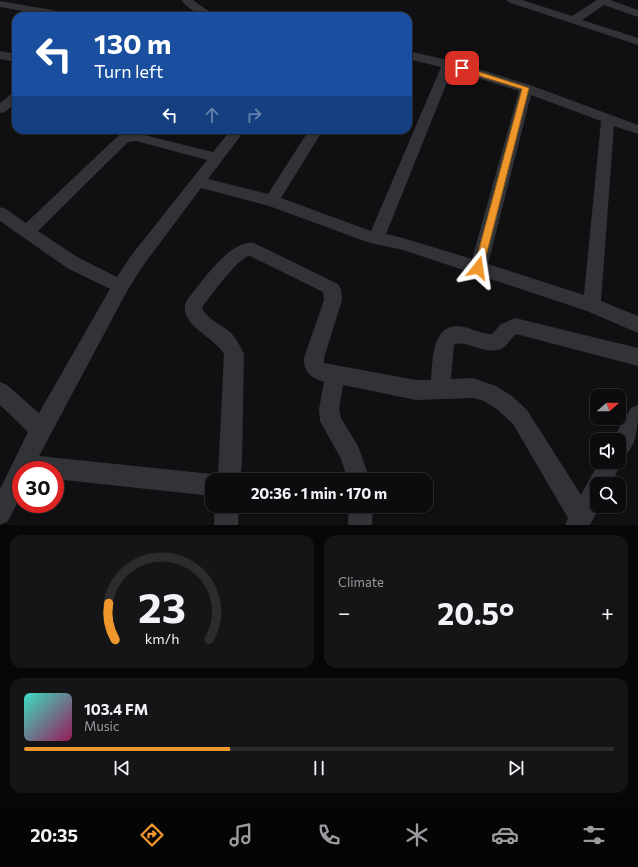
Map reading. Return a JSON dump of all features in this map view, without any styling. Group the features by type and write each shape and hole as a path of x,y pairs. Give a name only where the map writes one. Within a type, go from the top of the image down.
{"street":[{"path":"186,0 203,12"},
{"path":"512,0 638,42"},
{"path":"574,20 604,0 638,14"},
{"path":"0,4 47,12"},
{"path":"0,55 12,57"},
{"path":"412,56 448,64 526,88 638,130"},
{"path":"376,239 448,64"},
{"path":"478,268 526,88"},
{"path":"0,109 12,100"},
{"path":"592,305 608,118"},
{"path":"26,461 41,429 136,262 235,134"},
{"path":"272,201 314,134"},
{"path":"27,232 124,138 136,137 216,158"},
{"path":"197,182 272,201 376,239 403,244 592,305 638,325"},
{"path":"0,213 71,262 102,280 121,286"},
{"path":"230,473 234,354 226,339 197,317 192,311 192,305 238,253 248,249 254,250 332,289 333,300 314,358 313,365 316,369 335,375 416,390 473,388 489,393 505,403 520,417 579,521"},
{"path":"440,390 445,343 447,338 451,335 458,334 490,343 501,339 505,330 515,326 638,358"},
{"path":"335,375 329,409 331,422 350,454 357,473"},
{"path":"0,392 41,429"},
{"path":"626,436 638,415"},
{"path":"64,473 205,484"},
{"path":"0,513 12,489"},
{"path":"579,521 590,501"},
{"path":"226,525 227,513"},
{"path":"360,525 361,513"}],"route":[{"path":"462,68 526,88 478,268"}]}
